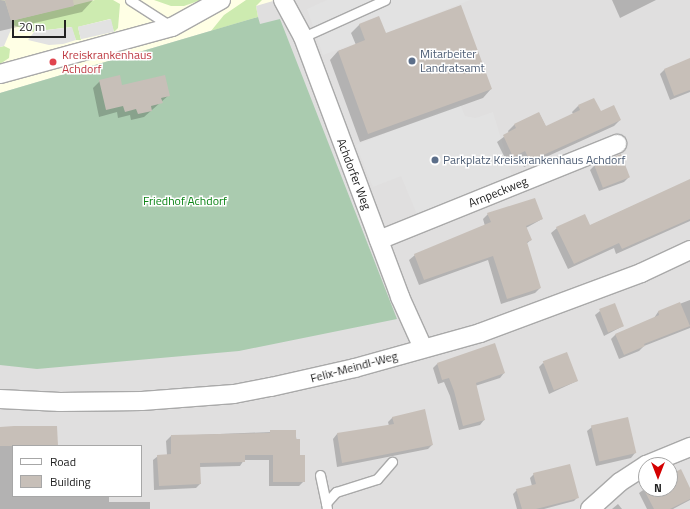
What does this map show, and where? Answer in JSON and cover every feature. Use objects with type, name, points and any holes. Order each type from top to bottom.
[{"type":"street","points":[[0,74],[172,26],[221,0]]},
{"type":"street","name":"Achdorfer Weg","points":[[283,0],[303,37],[379,240],[423,348]]},
{"type":"street","name":"Arnpeckweg","points":[[379,240],[617,144]]},
{"type":"street","name":"Felix-Meindl-Weg","points":[[0,400],[60,402],[142,401],[234,394],[355,368],[480,333],[534,314],[641,273],[690,250]]},
{"type":"street","points":[[666,457],[690,447]]},
{"type":"street","points":[[590,509],[620,482],[638,470]]},
{"type":"lane","points":[[130,0],[172,26]]},
{"type":"lane","points":[[303,37],[385,0]]},
{"type":"lane","points":[[326,506],[336,492],[377,480],[392,462]]},
{"type":"lane","points":[[320,475],[326,506]]},
{"type":"shaded area","points":[[0,0],[690,0],[690,509],[0,509]]},
{"type":"shaded area","name":"Kreiskrankenhaus Achdorf","points":[[0,0],[273,1],[256,6],[258,17],[0,93]]},
{"type":"shaded area","points":[[0,0],[5,1],[13,25],[4,46],[0,47]]},
{"type":"shaded area","points":[[327,0],[470,0],[386,33],[379,16],[360,23],[365,40],[323,55],[307,9]]},
{"type":"shaded area","points":[[111,19],[114,32],[81,39],[78,27]]},
{"type":"shaded area","points":[[72,27],[76,40],[63,44],[49,45],[28,40],[37,28],[47,30]]},
{"type":"shaded area","name":"Parkplatz Kreiskrankenhaus Achdorf","points":[[460,104],[465,116],[476,118],[493,112],[513,179],[419,219],[401,176],[373,187],[356,145]]},
{"type":"green space","points":[[95,0],[113,0],[120,4],[118,28],[114,32],[110,19],[78,27],[81,40],[76,40],[71,27],[47,30],[37,28],[34,32],[13,25],[11,21]]},
{"type":"green space","points":[[154,0],[201,0],[184,6],[171,6]]},
{"type":"green space","points":[[246,0],[262,0],[256,6],[258,17],[211,31],[224,15]]},
{"type":"green space","name":"Friedhof Achdorf","points":[[258,17],[260,24],[280,19],[397,319],[239,351],[37,369],[0,365],[0,93]]},
{"type":"green space","points":[[4,46],[10,49],[9,58],[0,64],[0,47]]},
{"type":"building","points":[[5,0],[73,0],[74,6],[11,21]]},
{"type":"building","name":"Mitarbeiter Landratsamt","points":[[461,5],[492,89],[368,134],[338,51],[365,40],[359,24],[379,16],[386,33]]},
{"type":"building","points":[[690,58],[690,90],[674,96],[664,69]]},
{"type":"building","points":[[120,75],[122,85],[165,75],[170,96],[161,98],[163,103],[151,106],[152,111],[138,114],[136,109],[125,112],[123,106],[106,110],[99,80]]},
{"type":"building","points":[[594,98],[601,111],[614,105],[621,120],[530,161],[525,151],[513,157],[503,135],[516,128],[514,124],[539,112],[546,126],[580,110],[578,105]]},
{"type":"building","points":[[621,154],[630,177],[603,188],[594,164]]},
{"type":"building","points":[[690,179],[690,219],[622,249],[619,243],[574,264],[556,227],[585,214],[590,225]]},
{"type":"building","points":[[535,198],[543,219],[526,226],[532,240],[527,242],[541,288],[507,299],[493,256],[424,280],[414,254],[491,222],[487,213]]},
{"type":"building","points":[[680,302],[690,326],[644,344],[645,346],[624,355],[615,334],[659,315],[658,311]]},
{"type":"building","points":[[615,303],[624,326],[608,332],[599,309]]},
{"type":"building","points":[[495,343],[505,373],[476,383],[485,420],[463,426],[449,378],[442,380],[437,363]]},
{"type":"building","points":[[567,352],[578,381],[554,390],[543,361]]},
{"type":"building","points":[[425,409],[433,445],[342,463],[337,433],[394,424],[392,417]]},
{"type":"building","points":[[628,417],[636,453],[599,462],[591,426]]},
{"type":"building","points":[[57,426],[58,445],[0,446],[0,427]]},
{"type":"building","points":[[270,430],[296,430],[296,439],[300,439],[300,455],[305,455],[305,482],[273,482],[273,455],[245,455],[245,462],[200,463],[201,484],[159,486],[157,455],[171,454],[171,435],[270,433]]},
{"type":"building","points":[[570,464],[579,498],[536,509],[522,509],[516,489],[536,484],[533,473]]},
{"type":"building","points":[[681,469],[690,488],[690,499],[670,509],[654,509],[648,497],[678,497],[678,471]]},
{"type":"place","name":"Mitarbeiter Landratsamt","points":[[412,61]]},
{"type":"place","name":"Kreiskrankenhaus Achdorf","points":[[53,62]]},
{"type":"place","name":"Parkplatz Kreiskrankenhaus Achdorf","points":[[435,160]]}]
